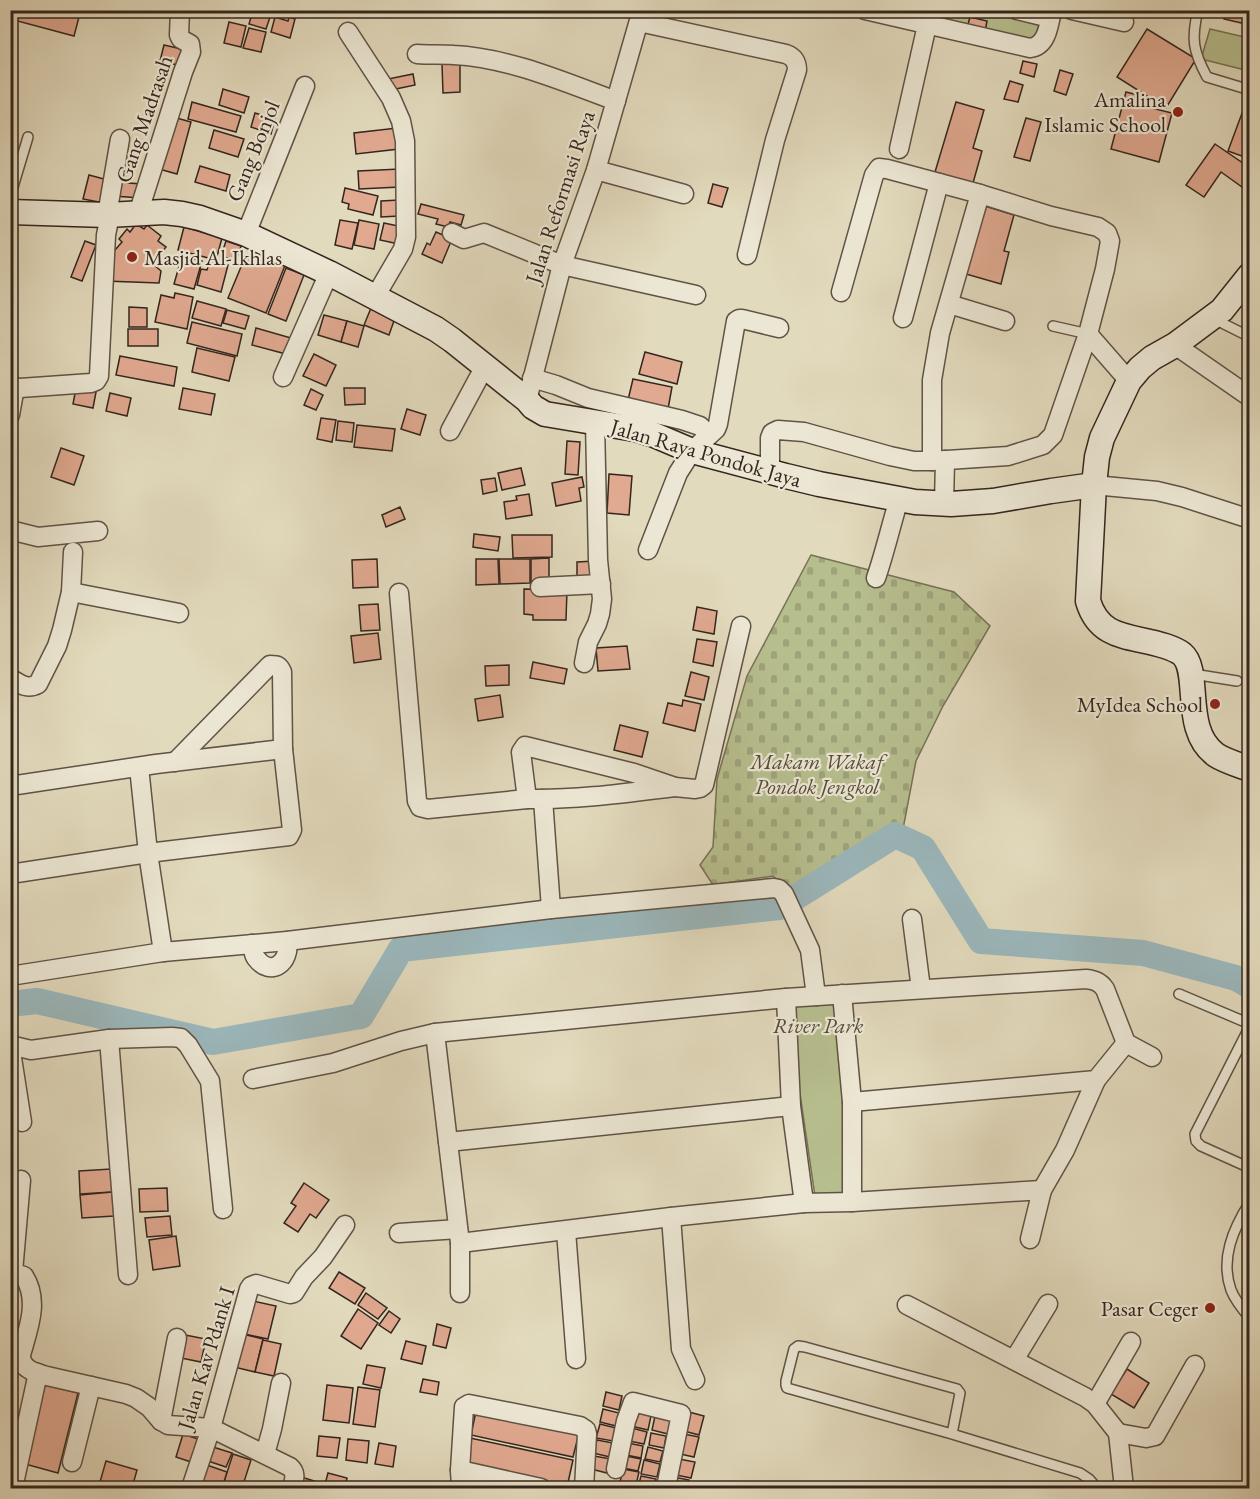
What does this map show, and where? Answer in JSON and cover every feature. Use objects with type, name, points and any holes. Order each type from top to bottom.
[{"type":"main road","name":"Jalan Raya Pondok Jaya","points":[[10,212],[109,215],[164,212],[200,218],[246,234],[329,273],[436,329],[485,366],[531,395],[545,414],[700,443],[770,472],[819,484],[915,502],[944,504],[993,501],[1094,485]]},
{"type":"main road","points":[[1250,275],[1222,310],[1212,318],[1140,368],[1122,372],[1097,457],[1088,601],[1096,621],[1111,632],[1161,645],[1184,655],[1191,674],[1193,705],[1202,738],[1216,755],[1250,769]]},
{"type":"street","name":"Gang Madrasah","points":[[138,214],[191,52],[190,44],[181,39],[179,35],[180,10]]},
{"type":"street","points":[[865,10],[902,15],[927,25],[1030,48],[1036,47],[1043,42],[1051,14],[1017,10]]},
{"type":"street","points":[[1072,10],[1124,22]]},
{"type":"street","points":[[640,16],[786,54],[797,63],[775,140],[747,255]]},
{"type":"street","name":"Jalan Reformasi Raya","points":[[531,395],[562,265],[596,170],[640,16]]},
{"type":"street","points":[[899,149],[927,25]]},
{"type":"street","points":[[348,32],[391,98],[401,121],[405,141],[406,237],[403,249],[375,297]]},
{"type":"street","points":[[417,54],[456,55],[490,60],[533,71],[616,100]]},
{"type":"street","name":"Gang Bonjol","points":[[246,234],[305,86]]},
{"type":"street","points":[[10,415],[13,386],[91,383],[98,379],[106,235],[120,139]]},
{"type":"street","points":[[770,472],[770,438],[777,430],[804,432],[914,461],[1008,456],[1043,445],[1053,435],[1088,334],[1110,241],[1107,233],[1098,227],[879,168],[874,175],[842,292]]},
{"type":"street","points":[[596,170],[684,194]]},
{"type":"street","points":[[903,318],[939,183]]},
{"type":"street","points":[[944,504],[938,461],[932,380],[940,333],[980,194]]},
{"type":"street","points":[[452,233],[464,239],[484,233],[562,265],[696,296]]},
{"type":"street","points":[[283,377],[329,273]]},
{"type":"street","points":[[949,304],[1005,321]]},
{"type":"street","points":[[648,550],[678,473],[700,443],[716,429],[718,424],[736,321],[742,319],[779,328]]},
{"type":"street","points":[[1088,334],[1122,372]]},
{"type":"street","points":[[1175,345],[1250,397]]},
{"type":"street","points":[[450,431],[485,366]]},
{"type":"street","points":[[531,395],[556,385],[588,398],[682,420],[700,426],[700,443]]},
{"type":"street","points":[[584,663],[588,642],[600,614],[595,423]]},
{"type":"street","points":[[1094,485],[1156,491],[1250,519]]},
{"type":"street","points":[[876,578],[899,499]]},
{"type":"street","points":[[10,530],[38,537],[98,531]]},
{"type":"street","points":[[10,678],[22,686],[33,687],[38,684],[57,646],[71,592],[73,552]]},
{"type":"street","points":[[540,587],[601,584]]},
{"type":"street","points":[[71,592],[179,613]]},
{"type":"street","points":[[399,593],[417,801],[420,807],[428,809],[675,787],[700,788],[704,784],[741,626]]},
{"type":"street","points":[[10,874],[148,853],[289,836],[292,830],[283,749],[282,672],[280,667],[270,665],[175,762]]},
{"type":"street","points":[[551,909],[535,799],[521,752],[525,746],[634,773],[675,787]]},
{"type":"street","points":[[10,786],[283,749]]},
{"type":"street","points":[[139,767],[148,853],[163,952]]},
{"type":"street","points":[[10,976],[163,952],[287,941],[551,909],[774,888],[784,894],[810,950],[816,996]]},
{"type":"street","points":[[912,919],[921,989]]},
{"type":"street","points":[[252,944],[257,959],[265,966],[272,967],[279,965],[285,958],[288,949],[287,941]]},
{"type":"street","points":[[253,1079],[333,1064],[401,1041],[435,1033],[786,998],[1086,979],[1102,984],[1126,1043],[1152,1057]]},
{"type":"street","points":[[842,994],[852,1102],[852,1202]]},
{"type":"street","points":[[786,998],[791,1106],[804,1203]]},
{"type":"street","points":[[435,1033],[459,1236],[459,1293]]},
{"type":"street","points":[[22,1122],[10,1045],[31,1050],[109,1039],[181,1038],[188,1045],[210,1081],[223,1209]]},
{"type":"street","points":[[109,1039],[128,1275]]},
{"type":"street","points":[[1030,1239],[1042,1190],[1065,1150],[1096,1080],[1126,1043]]},
{"type":"street","points":[[12,1065],[31,1050]]},
{"type":"street","points":[[852,1102],[1096,1080]]},
{"type":"street","points":[[448,1142],[791,1106]]},
{"type":"street","points":[[21,1180],[12,1272],[24,1276],[29,1283],[31,1293],[31,1320],[21,1361],[31,1369],[136,1398],[168,1425],[211,1428],[290,1467],[293,1470],[294,1480],[292,1488]]},
{"type":"street","points":[[399,1233],[459,1236],[566,1231],[804,1203],[1042,1190]]},
{"type":"street","points":[[671,1217],[681,1349],[694,1380]]},
{"type":"street","name":"Jalan Kav Pdank I","points":[[192,1488],[249,1289],[256,1284],[290,1294],[294,1293],[345,1225]]},
{"type":"street","points":[[566,1231],[576,1359]]},
{"type":"street","points":[[1014,1360],[1048,1304]]},
{"type":"street","points":[[907,1305],[1095,1404],[1118,1433],[1124,1488]]},
{"type":"street","points":[[161,1421],[177,1338]]},
{"type":"street","points":[[1095,1404],[1131,1342]]},
{"type":"street","points":[[1118,1433],[1146,1438],[1155,1436],[1195,1365]]},
{"type":"street","points":[[13,1488],[31,1369]]},
{"type":"street","points":[[265,1454],[281,1383]]},
{"type":"street","points":[[72,1462],[91,1386]]},
{"type":"street","points":[[616,1469],[626,1421],[633,1402],[681,1414],[665,1488]]},
{"type":"street","points":[[461,1488],[464,1407],[469,1404],[580,1426],[587,1434],[584,1488]]},
{"type":"street","points":[[460,1470],[541,1488]]},
{"type":"lane","points":[[1198,10],[1193,41],[1200,64],[1208,77],[1250,90]]},
{"type":"lane","points":[[10,196],[28,137]]},
{"type":"lane","points":[[1212,318],[1250,337]]},
{"type":"lane","points":[[1053,326],[1088,334]]},
{"type":"lane","points":[[1191,674],[1237,681]]},
{"type":"lane","points":[[1179,994],[1250,1025],[1195,1134],[1196,1141],[1201,1146],[1250,1168]]},
{"type":"lane","points":[[1250,1202],[1241,1215],[1228,1249],[1226,1269],[1232,1292],[1250,1318]]},
{"type":"lane","points":[[952,1434],[960,1393],[957,1389],[805,1347],[798,1346],[794,1349],[786,1381],[788,1388],[1080,1473],[1098,1488]]},
{"type":"green space","points":[[910,10],[991,11],[1037,21],[1040,25],[1037,43],[909,15]]},
{"type":"green space","points":[[1210,29],[1249,38],[1249,71],[1201,59]]},
{"type":"green space","name":"Makam Wakaf Pondok Jengkol","points":[[811,555],[954,592],[990,626],[943,706],[916,761],[903,829],[802,902],[773,876],[713,885],[700,865],[713,847],[717,779],[747,676]]},
{"type":"green space","name":"River Park","points":[[842,994],[852,1202],[816,1203],[786,998]]},
{"type":"building","points":[[11,10],[54,10],[79,17],[74,36],[10,19]]},
{"type":"building","points":[[253,10],[271,14],[266,29],[249,24]]},
{"type":"building","points":[[1226,10],[1250,10],[1250,25],[1224,19]]},
{"type":"building","points":[[275,17],[288,21],[289,17],[295,19],[290,38],[271,32]]},
{"type":"building","points":[[970,17],[987,21],[985,32],[967,28]]},
{"type":"building","points":[[229,22],[246,26],[241,47],[224,43]]},
{"type":"building","points":[[249,28],[266,32],[261,52],[243,48]]},
{"type":"building","points":[[1147,29],[1196,59],[1166,108],[1117,77]]},
{"type":"building","points":[[164,45],[186,50],[182,66],[160,61]]},
{"type":"building","points":[[1023,61],[1037,64],[1034,77],[1020,73]]},
{"type":"building","points":[[442,64],[460,64],[460,92],[443,93]]},
{"type":"building","points":[[1060,70],[1073,74],[1066,95],[1054,91]]},
{"type":"building","points":[[413,74],[415,85],[391,90],[388,79]]},
{"type":"building","points":[[1010,81],[1023,85],[1018,102],[1004,99]]},
{"type":"building","points":[[223,89],[249,97],[244,113],[219,105]]},
{"type":"building","points":[[1126,92],[1142,96],[1139,105],[1172,113],[1159,162],[1111,149]]},
{"type":"building","points":[[1248,97],[1250,98],[1250,159],[1228,151]]},
{"type":"building","points":[[192,102],[241,116],[236,132],[188,119]]},
{"type":"building","points":[[956,102],[984,110],[973,148],[982,151],[973,183],[935,172]]},
{"type":"building","points":[[255,113],[275,119],[271,134],[251,127]]},
{"type":"building","points":[[173,117],[191,122],[177,174],[159,169]]},
{"type":"building","points":[[1026,118],[1041,122],[1030,161],[1014,157]]},
{"type":"building","points":[[397,128],[399,149],[356,154],[354,133]]},
{"type":"building","points":[[214,130],[244,139],[238,157],[209,148]]},
{"type":"building","points":[[1215,144],[1250,168],[1250,176],[1242,187],[1221,172],[1204,197],[1186,185]]},
{"type":"building","points":[[200,166],[230,175],[226,191],[195,182]]},
{"type":"building","points":[[400,169],[400,187],[359,189],[358,171]]},
{"type":"building","points":[[89,175],[108,180],[104,203],[83,199]]},
{"type":"building","points":[[114,182],[142,184],[141,198],[113,196]]},
{"type":"building","points":[[713,184],[728,188],[722,207],[708,203]]},
{"type":"building","points":[[345,188],[378,196],[373,215],[348,209],[349,204],[342,202]]},
{"type":"building","points":[[399,200],[399,216],[381,217],[381,201]]},
{"type":"building","points":[[421,204],[464,215],[461,225],[450,222],[448,227],[436,224],[438,219],[418,214]]},
{"type":"building","points":[[985,206],[1014,215],[1004,251],[1009,252],[1001,284],[966,274]]},
{"type":"building","points":[[340,220],[358,223],[352,249],[335,245]]},
{"type":"building","points":[[359,220],[379,224],[374,249],[354,245]]},
{"type":"building","points":[[384,223],[403,227],[399,244],[380,240]]},
{"type":"building","name":"Masjid Al-Ikhlas","points":[[136,224],[144,229],[147,225],[161,236],[158,241],[166,247],[153,264],[161,271],[159,283],[105,281],[108,244],[115,250],[122,242],[119,239],[127,229],[130,232]]},
{"type":"building","points":[[184,227],[222,238],[216,260],[178,250]]},
{"type":"building","points":[[436,232],[452,239],[442,263],[422,254],[427,243],[430,245]]},
{"type":"building","points":[[85,241],[96,245],[82,281],[71,277]]},
{"type":"building","points":[[226,241],[241,246],[236,261],[221,256]]},
{"type":"building","points":[[246,255],[269,264],[272,257],[286,263],[266,313],[228,298]]},
{"type":"building","points":[[182,256],[202,261],[194,289],[174,284]]},
{"type":"building","points":[[210,260],[228,265],[221,292],[197,285],[201,269],[207,270]]},
{"type":"building","points":[[286,268],[304,275],[286,321],[268,314]]},
{"type":"building","points":[[175,293],[193,297],[187,329],[155,322],[161,295],[174,298]]},
{"type":"building","points":[[197,301],[226,309],[221,326],[192,318]]},
{"type":"building","points":[[129,307],[147,308],[147,327],[129,327]]},
{"type":"building","points":[[371,308],[395,318],[389,335],[364,325]]},
{"type":"building","points":[[227,310],[249,316],[245,329],[223,323]]},
{"type":"building","points":[[324,315],[347,321],[341,342],[318,335]]},
{"type":"building","points":[[347,321],[364,326],[358,347],[341,342]]},
{"type":"building","points":[[192,322],[242,334],[237,356],[187,343]]},
{"type":"building","points":[[256,328],[291,338],[286,354],[252,345]]},
{"type":"building","points":[[128,329],[158,329],[158,346],[128,346]]},
{"type":"building","points":[[197,348],[235,357],[229,381],[192,372]]},
{"type":"building","points":[[645,352],[682,362],[677,384],[639,374]]},
{"type":"building","points":[[314,354],[336,365],[326,386],[303,376]]},
{"type":"building","points":[[120,356],[177,367],[174,386],[116,375]]},
{"type":"building","points":[[633,379],[672,387],[668,409],[628,400]]},
{"type":"building","points":[[76,388],[96,392],[93,408],[73,404]]},
{"type":"building","points":[[183,388],[215,394],[211,415],[179,409]]},
{"type":"building","points":[[344,388],[365,388],[365,404],[345,405]]},
{"type":"building","points":[[311,389],[323,395],[316,410],[304,405]]},
{"type":"building","points":[[110,393],[131,398],[127,416],[106,411]]},
{"type":"building","points":[[407,409],[426,415],[420,435],[401,429]]},
{"type":"building","points":[[321,418],[336,420],[332,442],[317,439]]},
{"type":"building","points":[[338,421],[354,423],[352,442],[336,440]]},
{"type":"building","points":[[357,425],[395,429],[392,451],[354,447]]},
{"type":"building","points":[[567,441],[580,442],[578,475],[565,474]]},
{"type":"building","points":[[61,448],[84,456],[74,485],[51,477]]},
{"type":"building","points":[[521,468],[525,485],[502,490],[498,473]]},
{"type":"building","points":[[609,474],[632,476],[629,515],[607,513]]},
{"type":"building","points":[[582,477],[584,487],[579,488],[581,501],[556,506],[552,483]]},
{"type":"building","points":[[495,478],[497,491],[483,494],[481,480]]},
{"type":"building","points":[[529,494],[532,515],[506,519],[504,502],[517,500],[516,496]]},
{"type":"building","points":[[400,507],[405,519],[386,527],[382,515]]},
{"type":"building","points":[[474,534],[500,537],[498,551],[473,547]]},
{"type":"building","points":[[512,535],[552,535],[552,557],[513,558]]},
{"type":"building","points":[[549,558],[549,583],[531,583],[531,559]]},
{"type":"building","points":[[377,559],[378,587],[353,588],[352,560]]},
{"type":"building","points":[[476,559],[498,559],[499,584],[476,585]]},
{"type":"building","points":[[499,559],[530,559],[530,583],[500,584]]},
{"type":"building","points":[[595,561],[596,582],[577,582],[577,562]]},
{"type":"building","points":[[524,589],[567,590],[566,620],[533,620],[533,615],[524,614]]},
{"type":"building","points":[[378,604],[380,630],[361,631],[359,605]]},
{"type":"building","points":[[697,607],[717,611],[714,634],[693,630]]},
{"type":"building","points":[[378,633],[381,659],[354,663],[351,636]]},
{"type":"building","points":[[697,639],[717,642],[713,666],[693,662]]},
{"type":"building","points":[[627,646],[630,669],[598,671],[596,648]]},
{"type":"building","points":[[533,662],[567,669],[564,684],[530,678]]},
{"type":"building","points":[[509,665],[509,685],[486,686],[485,666]]},
{"type":"building","points":[[691,672],[709,677],[704,700],[685,696]]},
{"type":"building","points":[[500,695],[503,717],[478,721],[475,699]]},
{"type":"building","points":[[683,700],[701,704],[695,731],[663,723],[668,703],[682,706]]},
{"type":"building","points":[[620,725],[648,732],[642,757],[614,750]]},
{"type":"building","points":[[111,1169],[112,1192],[80,1194],[79,1171]]},
{"type":"building","points":[[304,1183],[329,1200],[316,1218],[310,1214],[298,1232],[284,1223],[296,1206],[291,1203]]},
{"type":"building","points":[[167,1188],[168,1211],[140,1212],[139,1189]]},
{"type":"building","points":[[112,1192],[114,1216],[82,1218],[80,1195]]},
{"type":"building","points":[[170,1216],[172,1235],[147,1237],[145,1218]]},
{"type":"building","points":[[176,1236],[180,1266],[153,1270],[149,1240]]},
{"type":"building","points":[[339,1272],[365,1288],[355,1304],[329,1288]]},
{"type":"building","points":[[366,1293],[387,1308],[378,1319],[358,1305]]},
{"type":"building","points":[[248,1300],[276,1306],[268,1339],[240,1333]]},
{"type":"building","points":[[358,1309],[378,1323],[361,1349],[341,1336]]},
{"type":"building","points":[[389,1311],[400,1319],[391,1333],[379,1325]]},
{"type":"building","points":[[437,1324],[451,1328],[446,1348],[433,1345]]},
{"type":"building","points":[[238,1333],[263,1339],[255,1372],[230,1366]]},
{"type":"building","points":[[180,1334],[206,1339],[201,1362],[176,1357]]},
{"type":"building","points":[[263,1340],[281,1344],[274,1376],[255,1372]]},
{"type":"building","points":[[406,1341],[426,1346],[422,1364],[401,1359]]},
{"type":"building","points":[[367,1365],[385,1368],[381,1388],[363,1384]]},
{"type":"building","points":[[1127,1369],[1149,1383],[1134,1408],[1111,1394]]},
{"type":"building","points":[[423,1379],[439,1382],[437,1395],[420,1392]]},
{"type":"building","points":[[45,1385],[78,1393],[58,1473],[25,1464]]},
{"type":"building","points":[[327,1385],[353,1388],[349,1423],[323,1420]]},
{"type":"building","points":[[358,1387],[380,1390],[375,1427],[353,1424]]},
{"type":"building","points":[[606,1392],[622,1396],[619,1410],[603,1406]]},
{"type":"building","points":[[603,1409],[619,1413],[616,1426],[600,1422]]},
{"type":"building","points":[[476,1411],[579,1433],[573,1457],[471,1435]]},
{"type":"building","points":[[635,1412],[651,1416],[648,1430],[631,1426]]},
{"type":"building","points":[[689,1412],[704,1416],[699,1435],[684,1431]]},
{"type":"building","points":[[655,1416],[671,1420],[668,1434],[652,1430]]},
{"type":"building","points":[[600,1424],[616,1428],[613,1441],[596,1438]]},
{"type":"building","points":[[632,1428],[647,1432],[644,1444],[629,1441]]},
{"type":"building","points":[[651,1433],[666,1436],[664,1448],[649,1445]]},
{"type":"building","points":[[183,1434],[201,1440],[194,1463],[176,1457]]},
{"type":"building","points":[[684,1434],[699,1437],[694,1457],[680,1454]]},
{"type":"building","points":[[319,1436],[340,1438],[337,1458],[317,1456]]},
{"type":"building","points":[[470,1438],[573,1460],[567,1487],[465,1464]]},
{"type":"building","points":[[348,1439],[369,1441],[367,1463],[346,1460]]},
{"type":"building","points":[[597,1440],[613,1443],[610,1457],[593,1453]]},
{"type":"building","points":[[379,1443],[396,1446],[393,1467],[375,1464]]},
{"type":"building","points":[[628,1443],[643,1446],[641,1458],[626,1455]]},
{"type":"building","points":[[213,1447],[232,1453],[226,1467],[208,1461]]},
{"type":"building","points":[[648,1447],[663,1451],[660,1462],[645,1459]]},
{"type":"building","points":[[233,1454],[251,1460],[242,1488],[222,1488]]},
{"type":"building","points":[[594,1456],[611,1459],[607,1473],[591,1469]]},
{"type":"building","points":[[626,1456],[641,1459],[638,1471],[623,1468]]},
{"type":"building","points":[[679,1459],[695,1462],[691,1478],[676,1475]]},
{"type":"building","points":[[644,1460],[660,1464],[657,1477],[641,1474]]},
{"type":"building","points":[[106,1461],[137,1470],[132,1488],[121,1488],[100,1482]]},
{"type":"building","points":[[201,1463],[227,1472],[222,1488],[196,1480]]},
{"type":"building","points":[[623,1469],[639,1472],[636,1485],[620,1482]]},
{"type":"building","points":[[328,1473],[347,1478],[345,1488],[324,1488]]},
{"type":"building","points":[[641,1476],[656,1479],[654,1488],[638,1487]]},
{"type":"building","points":[[301,1477],[321,1483],[320,1488],[297,1488]]},
{"type":"building","points":[[674,1477],[689,1480],[688,1488],[672,1488]]},
{"type":"waterway","points":[[10,1004],[37,1001],[213,1042],[361,1016],[401,949],[780,907],[895,835],[923,848],[981,941],[1143,953],[1236,978],[1250,986]]},
{"type":"place","name":"Amalina Islamic School","points":[[1178,112]]},
{"type":"place","name":"Masjid Al-Ikhlas","points":[[132,257]]},
{"type":"place","name":"MyIdea School","points":[[1215,704]]},
{"type":"place","name":"Pasar Ceger","points":[[1210,1308]]}]
